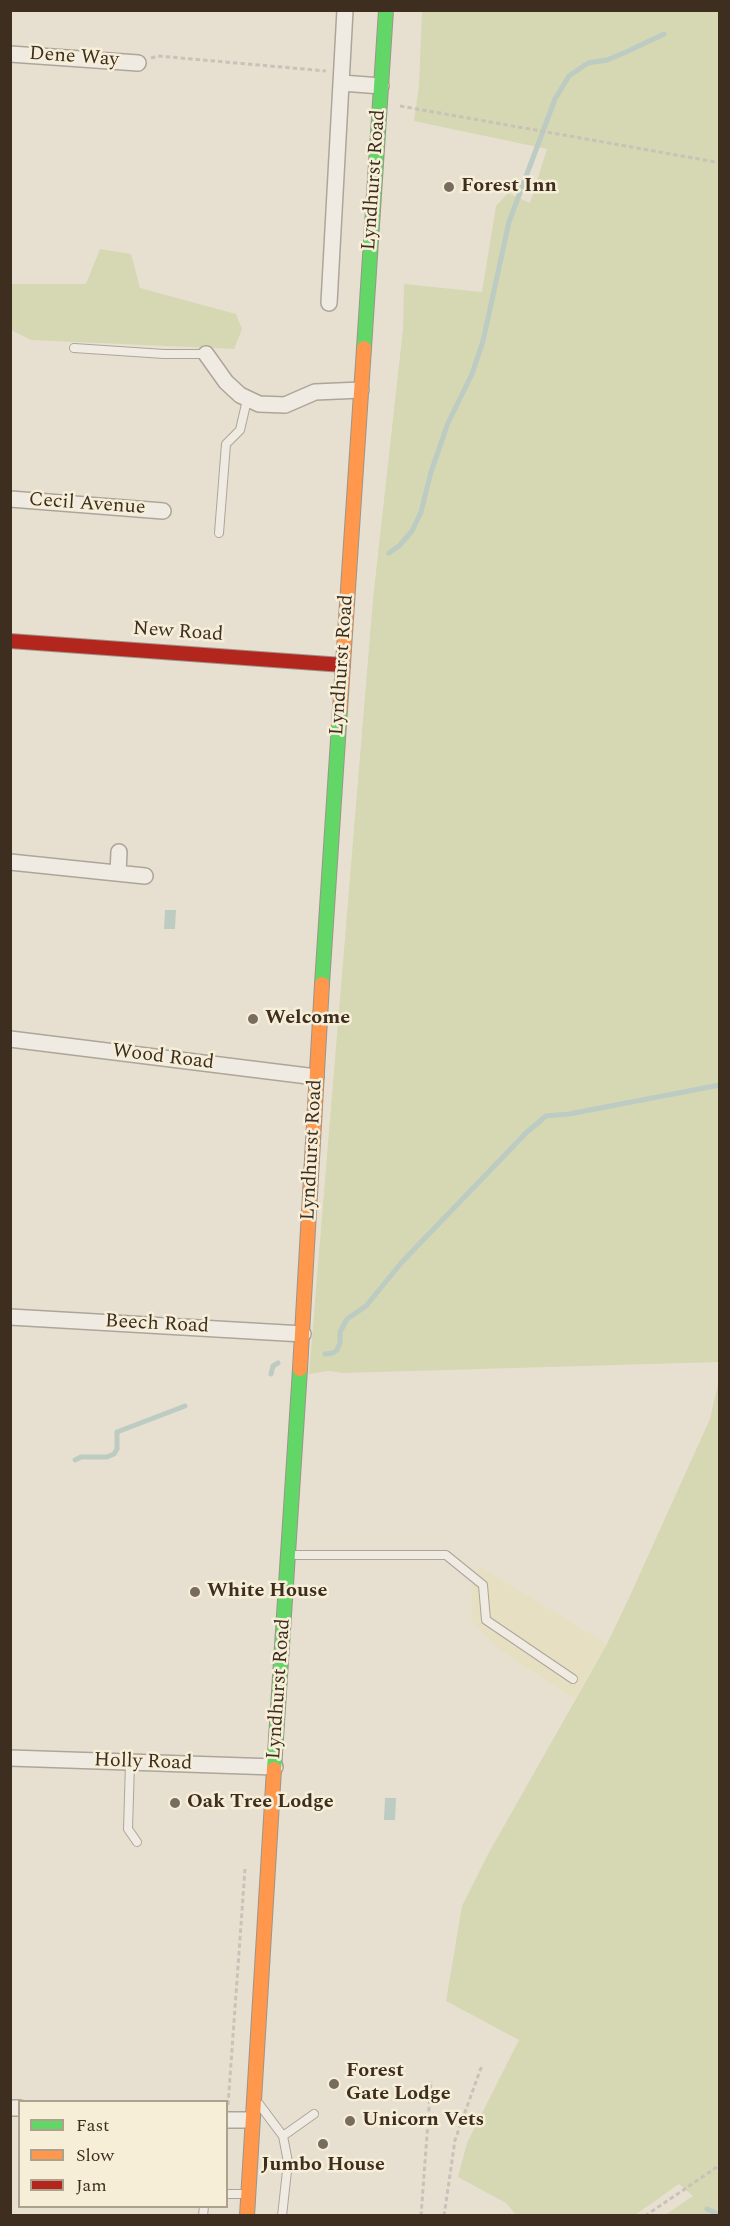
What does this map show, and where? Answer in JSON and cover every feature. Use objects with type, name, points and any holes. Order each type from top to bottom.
[{"type":"main road","name":"Lyndhurst Road","points":[[248,2216],[251,2120],[303,1334],[316,1077],[386,10]]},
{"type":"main road","name":"New Road","points":[[10,641],[343,665]]},
{"type":"street","name":"Lyndhurst Road","points":[[329,303],[345,10]]},
{"type":"street","name":"Dene Way","points":[[10,54],[138,63]]},
{"type":"street","name":"Lyndhurst Road","points":[[342,78],[381,86]]},
{"type":"street","points":[[206,354],[226,382],[247,400],[259,404],[285,405],[315,392],[361,390]]},
{"type":"street","name":"Cecil Avenue","points":[[10,499],[164,510]]},
{"type":"street","points":[[117,873],[119,852]]},
{"type":"street","points":[[10,862],[145,876]]},
{"type":"street","name":"Wood Road","points":[[10,1039],[316,1077]]},
{"type":"street","name":"Beech Road","points":[[10,1317],[303,1334]]},
{"type":"street","name":"Holly Road","points":[[10,1758],[275,1767]]},
{"type":"street","points":[[228,2120],[251,2120]]},
{"type":"lane","points":[[74,348],[164,354],[206,354]]},
{"type":"lane","points":[[219,533],[226,444],[240,430],[247,400]]},
{"type":"lane","points":[[288,1556],[446,1555],[483,1585],[486,1620],[573,1679]]},
{"type":"lane","points":[[130,1762],[128,1829],[137,1842]]},
{"type":"lane","points":[[253,2095],[283,2136],[288,2162],[282,2216]]},
{"type":"lane","points":[[283,2136],[314,2114]]},
{"type":"lane","points":[[228,2194],[248,2194]]},
{"type":"path","points":[[138,63],[158,56],[342,78]]},
{"type":"path","points":[[380,102],[716,162]]},
{"type":"path","points":[[228,2106],[245,1868]]},
{"type":"path","points":[[444,2216],[455,2140],[482,2066]]},
{"type":"path","points":[[420,2216],[431,2081]]},
{"type":"path","points":[[645,2216],[720,2165]]},
{"type":"shaded area","points":[[165,910],[176,910],[175,929],[164,929]]},
{"type":"shaded area","points":[[479,1566],[607,1644],[574,1699],[497,1648],[472,1621],[471,1587]]},
{"type":"shaded area","points":[[385,1798],[396,1798],[395,1820],[384,1820]]},
{"type":"green space","points":[[422,11],[719,11],[719,1362],[344,1373],[328,1371],[309,1374],[373,599],[403,329],[404,284],[482,292],[496,206],[508,193],[530,203],[547,149],[414,121],[419,86]]},
{"type":"green space","points":[[100,249],[131,254],[140,288],[236,314],[242,329],[234,349],[31,340],[11,330],[11,284],[86,284]]},
{"type":"green space","points":[[719,1380],[719,2215],[665,2215],[693,2196],[679,2184],[635,2215],[516,2215],[506,2203],[458,2177],[467,2143],[519,2040],[446,2001],[462,1906],[487,1856],[607,1644],[710,1419]]},
{"type":"waterway","points":[[389,553],[399,546],[412,531],[421,512],[431,472],[448,423],[472,374],[483,341],[509,222],[555,99],[569,76],[588,63],[607,60],[664,34]]},
{"type":"waterway","points":[[325,1354],[337,1350],[340,1343],[340,1332],[347,1319],[366,1306],[402,1262],[526,1133],[546,1116],[569,1114],[720,1085]]},
{"type":"waterway","points":[[271,1374],[273,1366],[278,1363]]},
{"type":"waterway","points":[[75,1460],[81,1457],[107,1457],[114,1454],[117,1449],[117,1432],[185,1406]]},
{"type":"waterway","points":[[707,2209],[720,2215]]},
{"type":"traffic: fast","points":[[364,348],[386,10]]},
{"type":"traffic: fast","points":[[322,984],[340,709]]},
{"type":"traffic: fast","points":[[274,1769],[300,1369]]},
{"type":"traffic: slow","points":[[340,709],[364,348]]},
{"type":"traffic: slow","points":[[300,1369],[322,984]]},
{"type":"traffic: slow","points":[[247,2216],[274,1769]]},
{"type":"traffic: jam","points":[[10,641],[343,665]]},
{"type":"place","name":"Forest Inn","points":[[449,187]]},
{"type":"place","name":"Welcome","points":[[253,1019]]},
{"type":"place","name":"White House","points":[[195,1592]]},
{"type":"place","name":"Oak Tree Lodge","points":[[175,1803]]},
{"type":"place","name":"Forest Gate Lodge","points":[[334,2084]]},
{"type":"place","name":"Unicorn Vets","points":[[350,2121]]},
{"type":"place","name":"Jumbo House","points":[[323,2144]]}]
